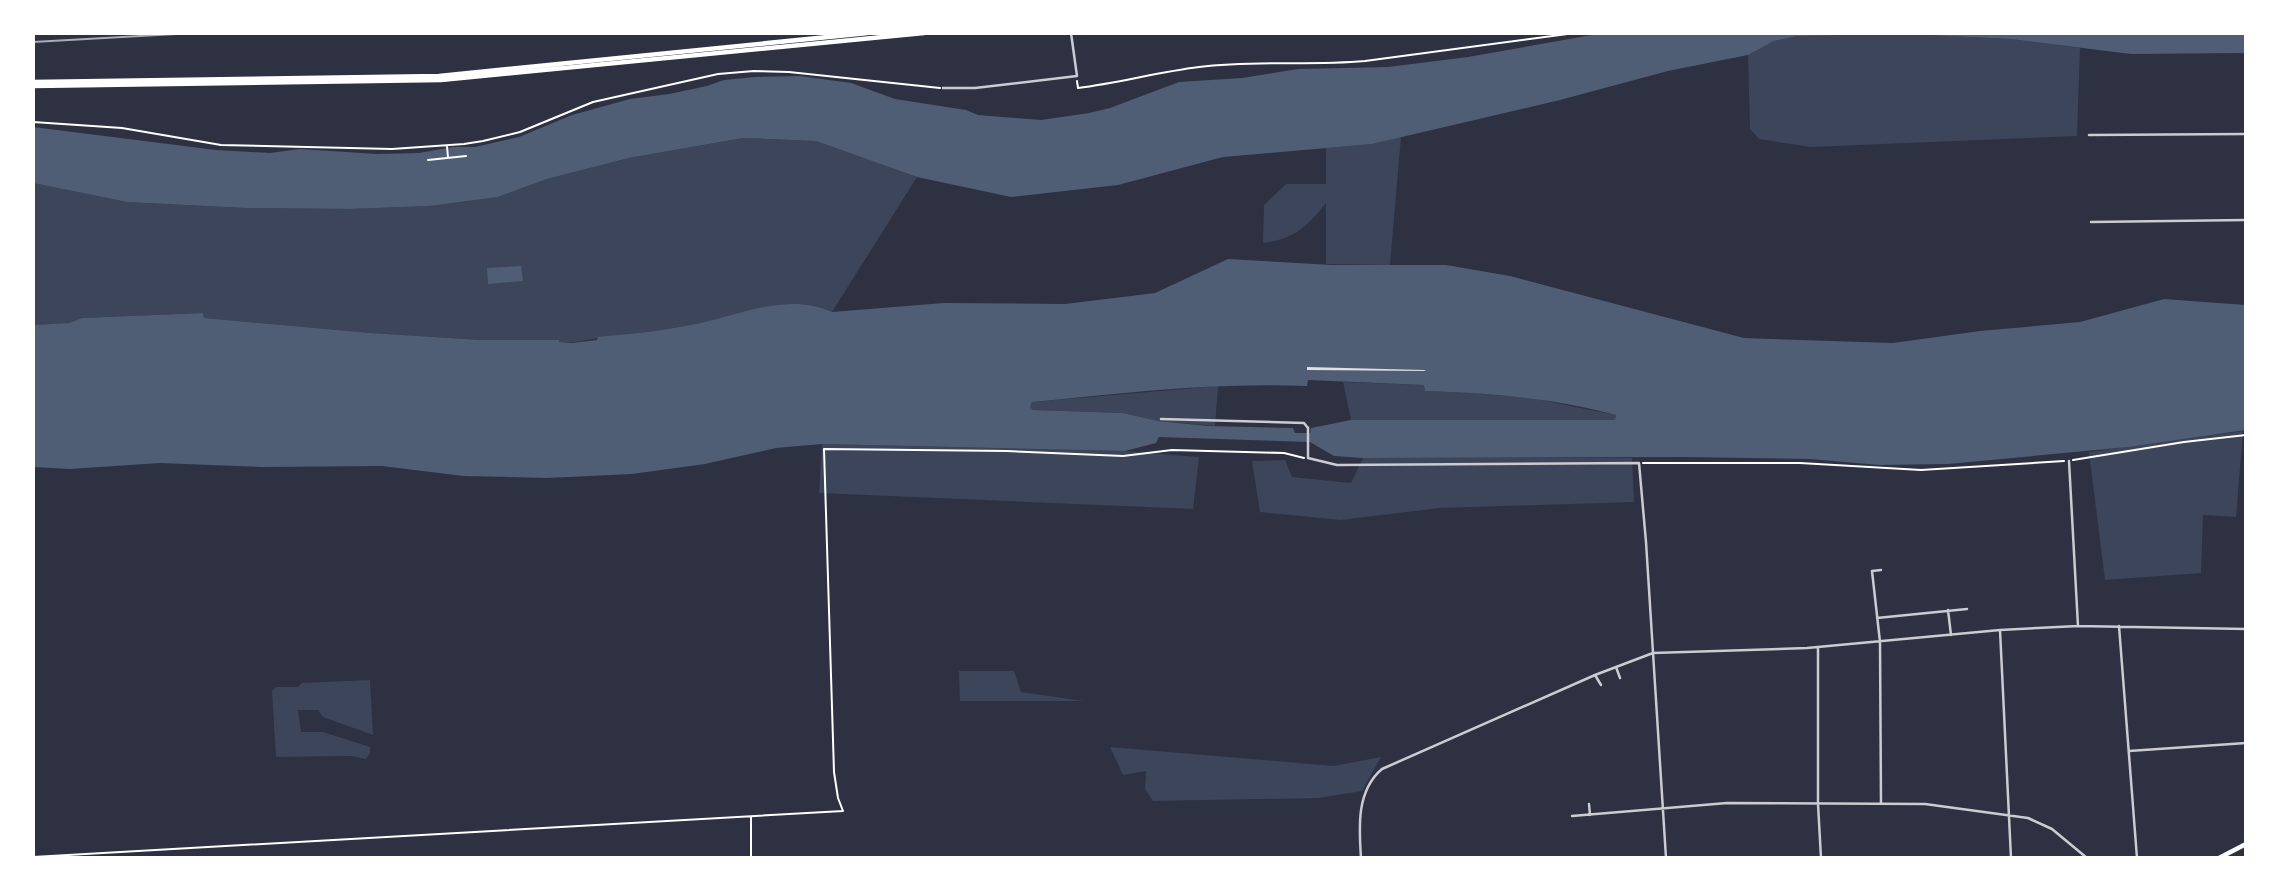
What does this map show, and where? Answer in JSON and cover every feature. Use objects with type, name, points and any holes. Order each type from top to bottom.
[{"type":"main road","points":[[33,84],[439,76],[868,33]]},
{"type":"main road","points":[[33,84],[450,79],[924,33]]},
{"type":"main road","points":[[2219,858],[2246,844]]},
{"type":"street","points":[[943,88],[975,88],[1077,76],[1071,33]]},
{"type":"street","points":[[2089,135],[2246,134]]},
{"type":"street","points":[[2091,222],[2246,220]]},
{"type":"street","points":[[1161,419],[1304,423],[1308,428],[1308,458],[1337,465],[1639,463],[1665,858]]},
{"type":"street","points":[[2069,461],[2078,626]]},
{"type":"street","points":[[1881,570],[1872,571],[1880,642],[1881,804]]},
{"type":"street","points":[[1877,618],[1966,609]]},
{"type":"street","points":[[1948,610],[1951,635]]},
{"type":"street","points":[[1361,858],[1359,818],[1368,787],[1382,769],[1595,675],[1653,653],[1818,648],[2000,630],[2078,626],[2246,629]]},
{"type":"street","points":[[2119,626],[2137,858]]},
{"type":"street","points":[[2000,630],[2011,858]]},
{"type":"street","points":[[1818,648],[1818,804],[1821,858]]},
{"type":"street","points":[[1616,667],[1620,678]]},
{"type":"street","points":[[1595,675],[1601,685]]},
{"type":"street","points":[[2129,751],[2246,743]]},
{"type":"street","points":[[1572,816],[1740,803],[1925,804],[2028,818],[2052,829],[2087,858]]},
{"type":"street","points":[[1589,804],[1590,815]]},
{"type":"path","points":[[1077,76],[1078,88],[1120,83],[1198,67],[1239,63],[1365,61],[1575,33]]},
{"type":"path","points":[[33,122],[122,128],[221,145],[392,149],[464,145],[520,132],[593,102],[718,74],[789,72],[943,88]]},
{"type":"path","points":[[447,145],[448,158]]},
{"type":"path","points":[[428,160],[466,156]]},
{"type":"path","points":[[1639,463],[1800,463],[1921,470],[2069,461],[2246,435]]},
{"type":"path","points":[[33,857],[843,811],[834,772],[824,449],[1007,451],[1123,456],[1172,450],[1283,453],[1308,458]]},
{"type":"path","points":[[751,817],[751,858]]},
{"type":"shaded area","points":[[1603,33],[2246,33],[2246,53],[2131,54],[2011,39],[1906,34],[1797,36],[1774,41],[1748,55],[1668,71],[1560,100],[1372,144],[1223,157],[1118,185],[1011,197],[917,177],[816,141],[743,138],[629,158],[547,179],[498,197],[430,206],[349,209],[245,208],[127,202],[33,183],[33,127],[216,150],[270,153],[300,149],[377,154],[419,153],[453,147],[475,147],[519,137],[572,115],[630,99],[669,94],[724,80],[800,76],[851,83],[895,99],[966,110],[978,115],[1041,120],[1110,108],[1179,82],[1242,78],[1298,69],[1388,67],[1468,57]]},
{"type":"shaded area","points":[[1906,34],[2011,39],[2080,48],[2077,136],[1811,147],[1759,139],[1750,129],[1748,55],[1774,41],[1797,36]]},
{"type":"shaded area","points":[[1401,137],[1390,265],[1326,264],[1326,203],[1292,235],[1263,243],[1264,205],[1286,184],[1326,184],[1326,148],[1372,144]]},
{"type":"shaded area","points":[[743,138],[816,141],[917,177],[832,312],[804,304],[778,305],[681,327],[579,342],[481,340],[371,333],[204,318],[203,313],[82,318],[69,323],[33,325],[33,183],[127,202],[245,208],[349,209],[430,206],[498,197],[547,179],[629,158]]},
{"type":"shaded area","points":[[1228,259],[1332,265],[1446,265],[1510,276],[1744,338],[1893,343],[1980,331],[2080,322],[2164,299],[2246,305],[2246,430],[2128,447],[1948,464],[1879,465],[1810,459],[1684,457],[1363,458],[1334,456],[1310,442],[1159,437],[1156,443],[1125,451],[822,444],[776,448],[705,464],[632,474],[547,478],[463,476],[382,466],[261,467],[160,463],[70,469],[33,467],[33,325],[69,323],[82,318],[203,313],[204,318],[371,333],[481,340],[559,340],[572,343],[679,327],[779,305],[815,306],[832,312],[944,303],[1065,304],[1155,293]],"holes":[[[1308,380],[1424,385],[1425,391],[1522,397],[1616,415],[1615,420],[1351,420],[1311,428],[1310,433],[1295,433],[1293,428],[1208,426],[1158,421],[1123,413],[1033,410],[1030,407],[1032,402],[1169,389],[1307,386]]]},
{"type":"shaded area","points":[[521,266],[523,281],[488,284],[487,268]]},
{"type":"shaded area","points":[[1343,382],[1425,385],[1426,391],[1531,398],[1616,415],[1615,420],[1351,420]]},
{"type":"shaded area","points":[[1218,386],[1215,426],[1158,421],[1123,413],[1033,410],[1029,407],[1032,402]]},
{"type":"shaded area","points":[[2243,431],[2236,517],[2203,515],[2201,573],[2105,580],[2089,452]]},
{"type":"shaded area","points":[[822,444],[1125,451],[1199,457],[1193,509],[819,493]]},
{"type":"shaded area","points":[[1363,458],[1632,458],[1634,502],[1439,508],[1341,520],[1260,512],[1252,461],[1285,460],[1292,477],[1351,483]]},
{"type":"shaded area","points":[[959,671],[1014,671],[1021,692],[1084,701],[960,701]]},
{"type":"shaded area","points":[[370,680],[373,735],[323,717],[318,710],[298,710],[301,732],[323,732],[370,747],[366,759],[351,756],[276,757],[272,691],[276,687]]},
{"type":"shaded area","points":[[1110,747],[1334,766],[1381,757],[1362,791],[1319,798],[1153,801],[1145,789],[1146,771],[1123,775]]},
{"type":"building","points":[[1307,367],[1424,370],[1426,371],[1307,370]]},
{"type":"railway","points":[[33,42],[194,33]]}]
